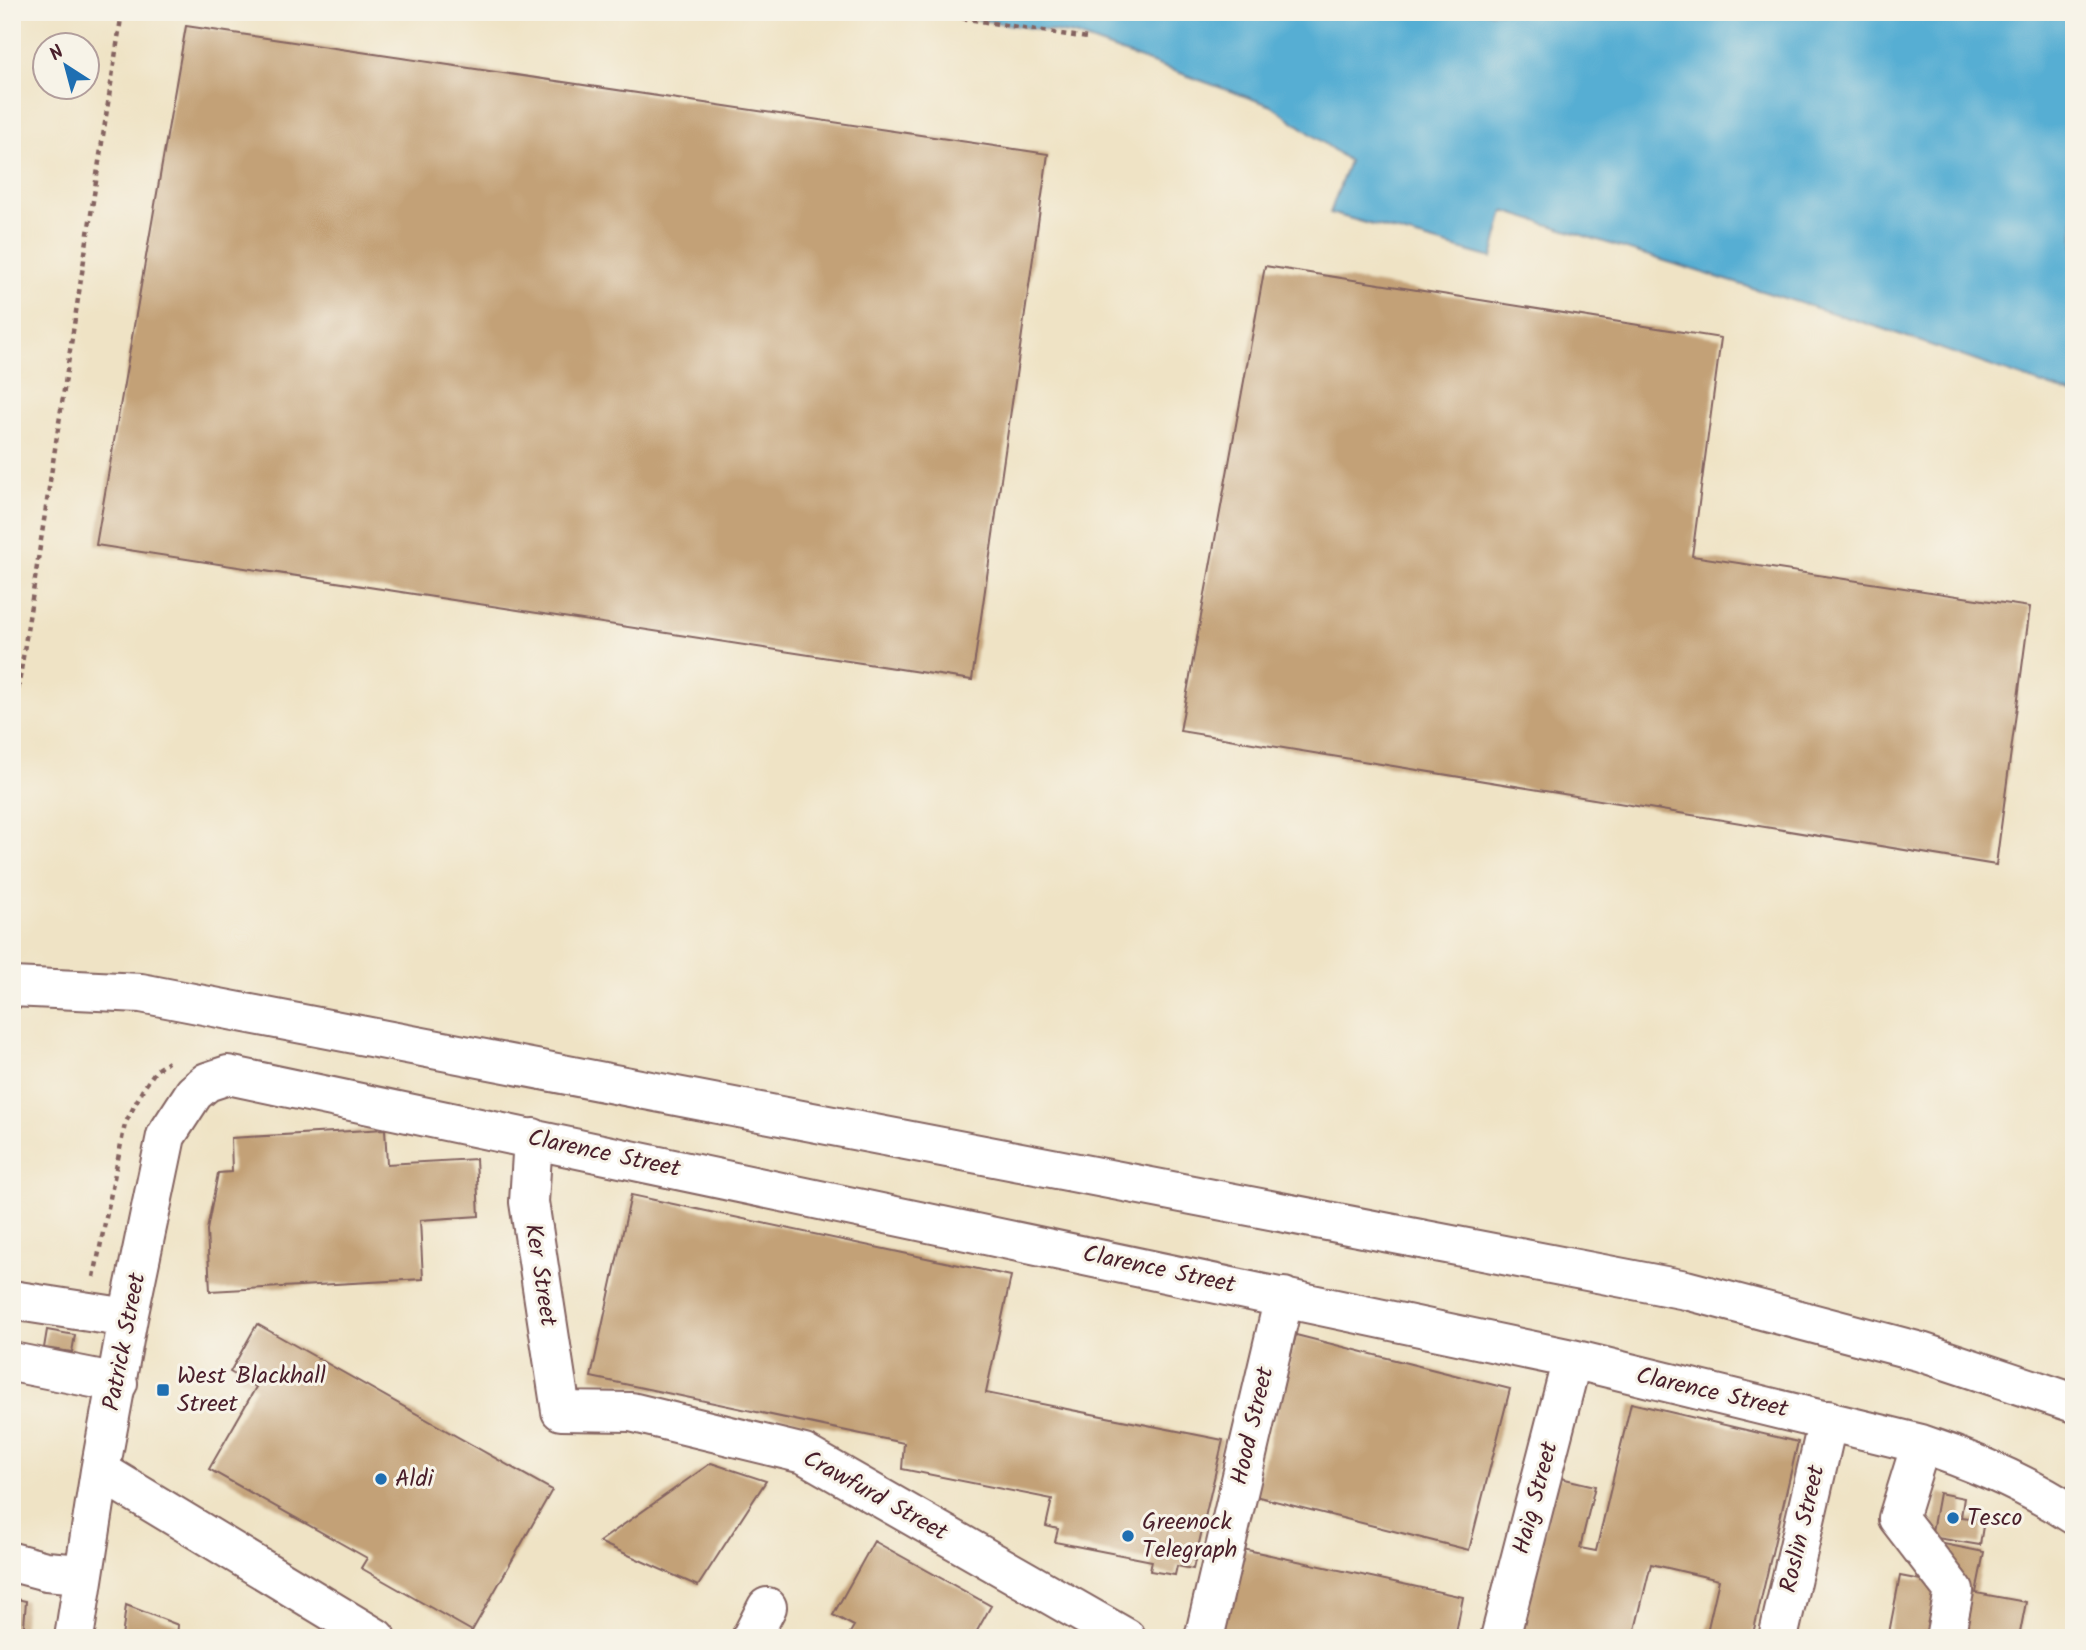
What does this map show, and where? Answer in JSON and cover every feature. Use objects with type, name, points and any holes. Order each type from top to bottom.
[{"type":"street","points":[[12,987],[141,993],[1686,1290],[1921,1352],[2074,1403]]},
{"type":"street","name":"Clarence Street","points":[[228,1075],[1572,1359],[1828,1420],[1964,1458],[2004,1474],[2074,1515]]},
{"type":"street","name":"Patrick Street","points":[[74,1638],[82,1574],[128,1318],[166,1136],[194,1094],[207,1082],[228,1075]]},
{"type":"street","name":"Ker Street","points":[[533,1139],[528,1202],[561,1411]]},
{"type":"street","name":"Hood Street","points":[[1204,1638],[1284,1297]]},
{"type":"street","points":[[12,1300],[128,1318]]},
{"type":"street","name":"Haig Street","points":[[1500,1638],[1572,1359]]},
{"type":"street","points":[[12,1362],[118,1383]]},
{"type":"street","name":"Crawfurd Street","points":[[561,1411],[631,1412],[804,1454],[1126,1638]]},
{"type":"street","name":"Roslin Street","points":[[1778,1638],[1828,1420]]},
{"type":"street","points":[[1921,1444],[1898,1518],[1954,1591],[1945,1638]]},
{"type":"street","points":[[100,1471],[376,1638]]},
{"type":"street","points":[[12,1562],[46,1571],[82,1574]]},
{"type":"path","points":[[12,729],[122,12]]},
{"type":"path","points":[[923,12],[1087,38]]},
{"type":"path","points":[[87,1312],[125,1124],[156,1070],[173,1059]]},
{"type":"water","points":[[932,12],[2074,12],[2074,395],[1884,329],[1504,211],[1492,258],[1330,213],[1349,161],[1272,106],[1074,35]]},
{"type":"building","points":[[186,26],[1048,154],[972,680],[96,545]]},
{"type":"building","points":[[1265,266],[1721,338],[1692,556],[2030,607],[1996,865],[1180,731]]},
{"type":"building","points":[[385,1129],[387,1164],[476,1159],[479,1216],[420,1220],[423,1279],[210,1291],[207,1230],[218,1173],[232,1172],[231,1138]]},
{"type":"building","points":[[631,1195],[1011,1276],[986,1393],[1223,1440],[1193,1569],[1177,1566],[1175,1575],[1150,1571],[1152,1561],[1055,1542],[1058,1529],[1046,1526],[1052,1499],[902,1469],[904,1443],[591,1377]]},
{"type":"building","name":"Aldi","points":[[257,1324],[552,1490],[472,1631],[361,1568],[367,1558],[209,1469],[256,1387],[230,1372]]},
{"type":"building","points":[[47,1330],[75,1335],[72,1352],[44,1348]]},
{"type":"building","points":[[1296,1335],[1510,1389],[1469,1550],[1255,1496]]},
{"type":"building","points":[[1631,1403],[1798,1442],[1752,1638],[1729,1638],[1707,1632],[1719,1580],[1651,1564],[1633,1638],[1518,1638],[1556,1477],[1595,1486],[1580,1548],[1596,1551]]},
{"type":"building","points":[[711,1463],[766,1481],[698,1586],[599,1542]]},
{"type":"building","name":"Tesco","points":[[1939,1493],[1964,1498],[1961,1517],[1984,1520],[1980,1545],[1931,1537]]},
{"type":"building","points":[[874,1541],[991,1606],[973,1638],[847,1638],[854,1626],[833,1615]]},
{"type":"building","points":[[1929,1541],[1984,1552],[1976,1593],[2026,1602],[2019,1638],[1888,1638],[1900,1576],[1921,1580]]},
{"type":"building","points":[[1238,1548],[1463,1597],[1455,1638],[1218,1638]]},
{"type":"building","points":[[12,1598],[26,1601],[23,1638],[12,1638]]},
{"type":"building","points":[[126,1605],[178,1625],[177,1638],[122,1638]]},
{"type":"place","name":"West Blackhall Street","points":[[163,1390]]},
{"type":"place","name":"Aldi","points":[[381,1479]]},
{"type":"place","name":"Tesco","points":[[1953,1518]]},
{"type":"place","name":"Greenock Telegraph","points":[[1128,1536]]}]
